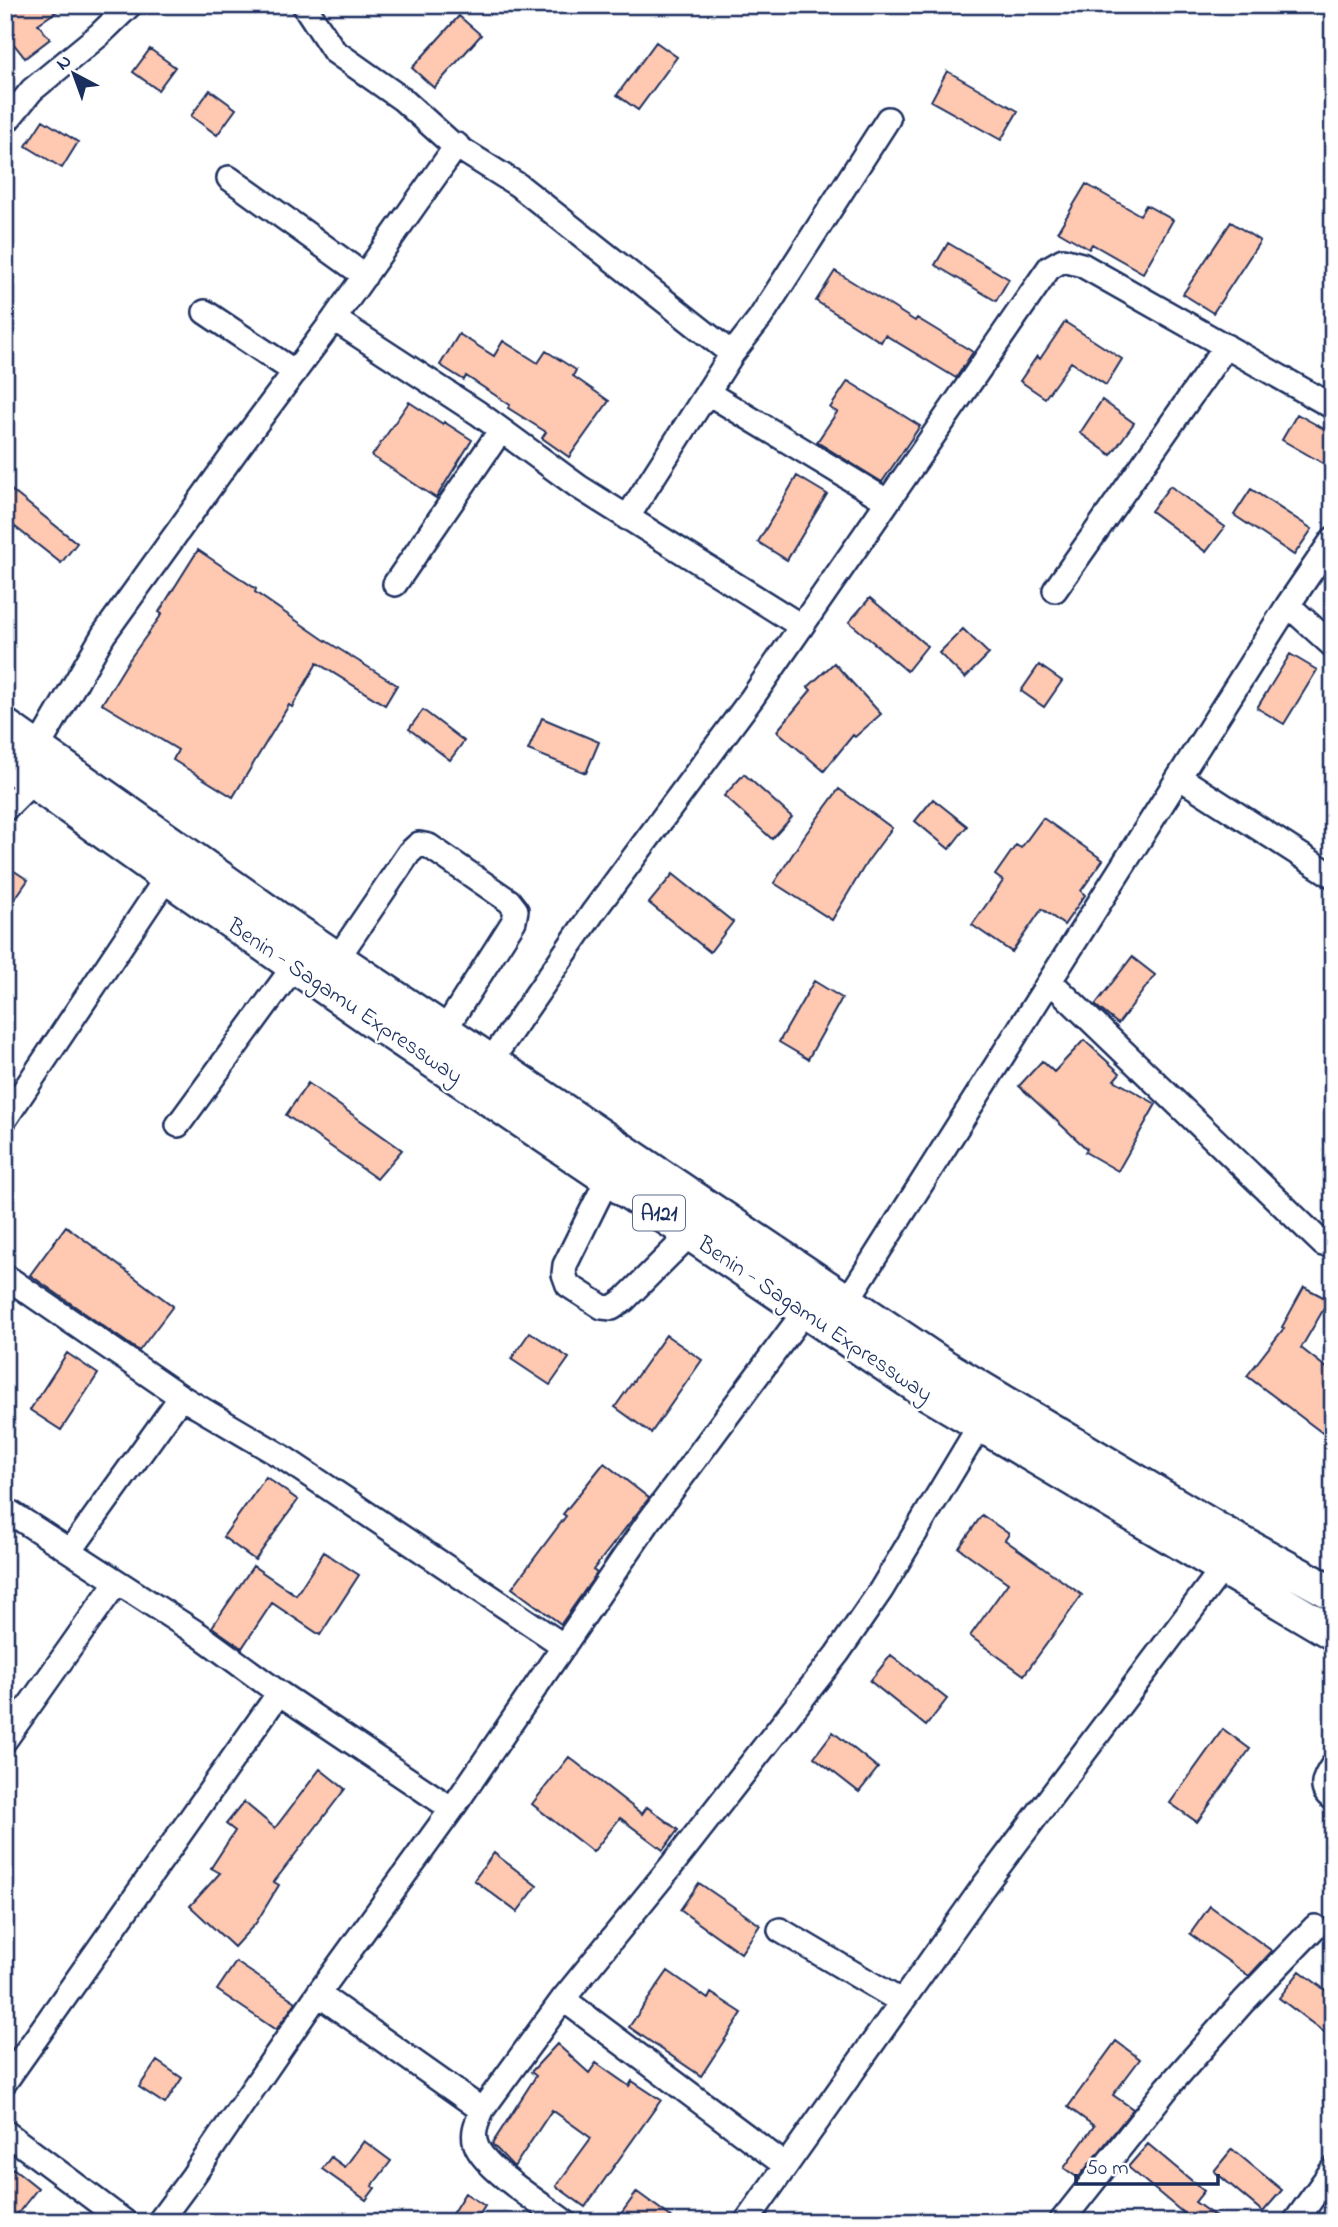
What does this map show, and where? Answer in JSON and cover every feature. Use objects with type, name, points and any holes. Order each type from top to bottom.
[{"type":"highway","name":"A121","points":[[5,726],[35,765],[337,959],[945,1367],[1223,1533],[1333,1592]]},
{"type":"highway","name":"Benin - Sagamu Expressway","points":[[5,761],[35,765],[167,877],[929,1394],[1333,1633]]},
{"type":"street","points":[[5,123],[32,90],[99,35],[130,5]]},
{"type":"street","points":[[304,5],[334,51],[402,99],[443,137],[518,185],[732,354]]},
{"type":"street","points":[[627,519],[732,354],[760,318],[888,119]]},
{"type":"street","points":[[6,806],[35,765],[104,634],[334,319],[457,145]]},
{"type":"street","points":[[229,178],[365,276]]},
{"type":"street","points":[[490,1062],[594,911],[751,698],[1049,268],[1063,260],[1082,265],[1333,407]]},
{"type":"street","points":[[205,312],[295,372]]},
{"type":"street","points":[[334,319],[501,430],[627,519],[801,626]]},
{"type":"street","points":[[1055,590],[1226,346]]},
{"type":"street","points":[[708,393],[887,501]]},
{"type":"street","points":[[395,584],[501,430]]},
{"type":"street","points":[[847,1301],[1288,605],[1333,539]]},
{"type":"street","points":[[1288,605],[1333,646]]},
{"type":"street","points":[[1179,777],[1333,876]]},
{"type":"street","points":[[337,959],[409,853],[419,844],[429,846],[509,901],[516,910],[514,921],[444,1031]]},
{"type":"street","points":[[5,1119],[167,877]]},
{"type":"street","points":[[178,1125],[295,965]]},
{"type":"street","points":[[1050,981],[1323,1244]]},
{"type":"street","points":[[608,1178],[565,1265],[564,1274],[568,1284],[579,1292],[602,1307],[612,1308],[624,1300],[690,1234]]},
{"type":"street","points":[[5,1276],[181,1397],[281,1456],[564,1646]]},
{"type":"street","points":[[159,2222],[318,1994],[452,1809],[647,1524],[805,1311]]},
{"type":"street","points":[[71,1550],[181,1397]]},
{"type":"street","points":[[565,2222],[489,2164],[476,2146],[474,2128],[482,2110],[563,1999],[837,1654],[881,1590],[980,1425]]},
{"type":"street","points":[[5,1509],[201,1636],[279,1693],[452,1809]]},
{"type":"street","points":[[746,2222],[983,1887],[1222,1569]]},
{"type":"street","points":[[5,1740],[116,1583]]},
{"type":"street","points":[[5,2082],[279,1693]]},
{"type":"street","points":[[1333,1765],[1324,1778],[1323,1787],[1326,1795],[1333,1799]]},
{"type":"street","points":[[1061,2222],[1168,2087],[1243,2002],[1315,1927]]},
{"type":"street","points":[[780,1930],[902,2002]]},
{"type":"street","points":[[318,1994],[482,2110]]},
{"type":"street","points":[[563,1999],[785,2165]]},
{"type":"street","points":[[5,2133],[125,2222]]},
{"type":"street","points":[[1295,2222],[1333,2169]]},
{"type":"building","points":[[15,5],[66,5],[38,24],[50,39],[25,58],[5,33],[5,13]]},
{"type":"building","points":[[459,16],[481,35],[434,88],[412,68]]},
{"type":"building","points":[[656,42],[677,57],[638,110],[617,95]]},
{"type":"building","points":[[150,49],[175,67],[158,90],[133,72]]},
{"type":"building","points":[[947,71],[1018,111],[1001,140],[931,101]]},
{"type":"building","points":[[210,90],[236,109],[217,135],[191,116]]},
{"type":"building","points":[[43,120],[78,142],[62,168],[26,146]]},
{"type":"building","points":[[1086,184],[1140,215],[1146,205],[1173,220],[1143,273],[1092,244],[1089,249],[1058,231]]},
{"type":"building","points":[[1231,222],[1260,241],[1213,313],[1183,294]]},
{"type":"building","points":[[948,243],[1009,279],[996,301],[935,265]]},
{"type":"building","points":[[835,271],[915,321],[917,318],[973,352],[956,378],[885,335],[881,342],[816,301]]},
{"type":"building","points":[[1065,322],[1122,359],[1106,385],[1071,362],[1045,398],[1020,381],[1037,356],[1040,359]]},
{"type":"building","points":[[459,334],[494,356],[503,341],[538,363],[546,351],[576,370],[573,376],[609,401],[569,457],[542,438],[546,432],[508,408],[510,405],[466,376],[464,380],[440,365]]},
{"type":"building","points":[[848,381],[920,426],[882,482],[817,442],[837,412],[830,408]]},
{"type":"building","points":[[1102,400],[1134,423],[1111,455],[1080,433]]},
{"type":"building","points":[[409,402],[472,440],[436,498],[372,456]]},
{"type":"building","points":[[1297,414],[1333,434],[1333,469],[1282,440]]},
{"type":"building","points":[[797,476],[827,494],[787,560],[758,542]]},
{"type":"building","points":[[5,485],[77,543],[61,563],[5,519]]},
{"type":"building","points":[[1170,486],[1225,527],[1206,552],[1151,511]]},
{"type":"building","points":[[1251,489],[1312,529],[1294,555],[1234,515]]},
{"type":"building","points":[[198,550],[323,639],[397,685],[385,705],[317,663],[292,707],[289,705],[233,797],[173,760],[178,750],[102,704],[162,614],[159,612]]},
{"type":"building","points":[[870,598],[927,646],[907,671],[849,622]]},
{"type":"building","points":[[963,629],[989,654],[965,678],[939,653]]},
{"type":"building","points":[[1290,654],[1317,670],[1284,724],[1257,708]]},
{"type":"building","points":[[834,663],[881,714],[855,737],[853,735],[824,771],[777,731],[811,690],[808,687]]},
{"type":"building","points":[[1039,665],[1062,681],[1044,707],[1021,691]]},
{"type":"building","points":[[423,710],[464,741],[450,760],[409,729]]},
{"type":"building","points":[[542,718],[599,742],[586,773],[528,750]]},
{"type":"building","points":[[744,774],[792,817],[772,839],[724,796]]},
{"type":"building","points":[[839,789],[892,828],[867,862],[832,920],[774,883]]},
{"type":"building","points":[[933,799],[967,826],[949,849],[915,821]]},
{"type":"building","points":[[1043,818],[1103,860],[1081,891],[1085,895],[1064,925],[1042,909],[1012,952],[972,925],[1003,881],[995,875],[1016,845],[1021,848]]},
{"type":"building","points":[[5,865],[28,880],[5,913]]},
{"type":"building","points":[[673,874],[733,922],[710,952],[649,903]]},
{"type":"building","points":[[1132,957],[1155,975],[1118,1024],[1095,1005]]},
{"type":"building","points":[[814,981],[842,998],[808,1059],[779,1042]]},
{"type":"building","points":[[1084,1040],[1120,1073],[1114,1080],[1156,1104],[1118,1171],[1085,1152],[1087,1149],[1019,1086],[1042,1061],[1054,1072]]},
{"type":"building","points":[[308,1083],[402,1150],[377,1179],[286,1115]]},
{"type":"building","points":[[66,1226],[173,1306],[139,1351],[30,1275]]},
{"type":"building","points":[[1304,1287],[1329,1300],[1301,1348],[1333,1373],[1333,1441],[1247,1376],[1284,1328],[1282,1327]]},
{"type":"building","points":[[530,1332],[569,1358],[550,1385],[511,1359]]},
{"type":"building","points":[[666,1335],[702,1360],[651,1433],[615,1407]]},
{"type":"building","points":[[67,1353],[98,1374],[61,1430],[30,1410]]},
{"type":"building","points":[[604,1463],[649,1498],[593,1570],[597,1573],[561,1624],[512,1588],[566,1516],[563,1514]]},
{"type":"building","points":[[266,1477],[298,1500],[255,1560],[223,1537]]},
{"type":"building","points":[[982,1515],[1009,1534],[1005,1540],[1082,1595],[1024,1675],[970,1636],[1008,1583],[959,1548]]},
{"type":"building","points":[[324,1552],[359,1575],[320,1635],[272,1603],[242,1648],[212,1627],[253,1566],[296,1595]]},
{"type":"building","points":[[891,1655],[947,1699],[926,1726],[870,1681]]},
{"type":"building","points":[[1223,1729],[1250,1749],[1197,1822],[1170,1803]]},
{"type":"building","points":[[833,1732],[878,1768],[859,1792],[814,1757]]},
{"type":"building","points":[[569,1757],[642,1814],[647,1807],[678,1830],[663,1850],[620,1818],[593,1852],[532,1804]]},
{"type":"building","points":[[320,1769],[345,1789],[274,1882],[279,1885],[256,1923],[234,1947],[190,1906],[220,1873],[211,1868],[235,1831],[226,1824],[244,1802],[275,1828]]},
{"type":"building","points":[[494,1853],[537,1886],[517,1912],[474,1880]]},
{"type":"building","points":[[699,1883],[760,1925],[741,1953],[680,1910]]},
{"type":"building","points":[[1210,1906],[1272,1951],[1249,1976],[1190,1934]]},
{"type":"building","points":[[236,1962],[296,2002],[276,2030],[217,1990]]},
{"type":"building","points":[[668,1971],[708,1999],[711,1993],[742,2013],[701,2076],[629,2027]]},
{"type":"building","points":[[1300,1971],[1333,1996],[1333,2039],[1279,1998]]},
{"type":"building","points":[[1116,2041],[1140,2059],[1113,2095],[1133,2109],[1078,2178],[1064,2168],[1094,2126],[1068,2107]]},
{"type":"building","points":[[557,2044],[589,2073],[596,2063],[629,2086],[632,2081],[661,2100],[585,2207],[556,2186],[591,2138],[552,2110],[514,2167],[492,2144],[536,2076],[531,2072]]},
{"type":"building","points":[[157,2061],[182,2078],[165,2104],[139,2087]]},
{"type":"building","points":[[364,2141],[391,2161],[372,2186],[375,2188],[366,2200],[322,2169],[331,2157],[345,2167]]},
{"type":"building","points":[[1148,2144],[1204,2191],[1195,2202],[1223,2222],[1194,2222],[1128,2167]]},
{"type":"building","points":[[1232,2149],[1282,2190],[1263,2212],[1214,2171]]},
{"type":"building","points":[[13,2168],[38,2188],[11,2222],[5,2222],[5,2177]]},
{"type":"building","points":[[637,2192],[678,2222],[615,2222]]},
{"type":"building","points":[[465,2193],[485,2206],[475,2222],[447,2222]]}]
